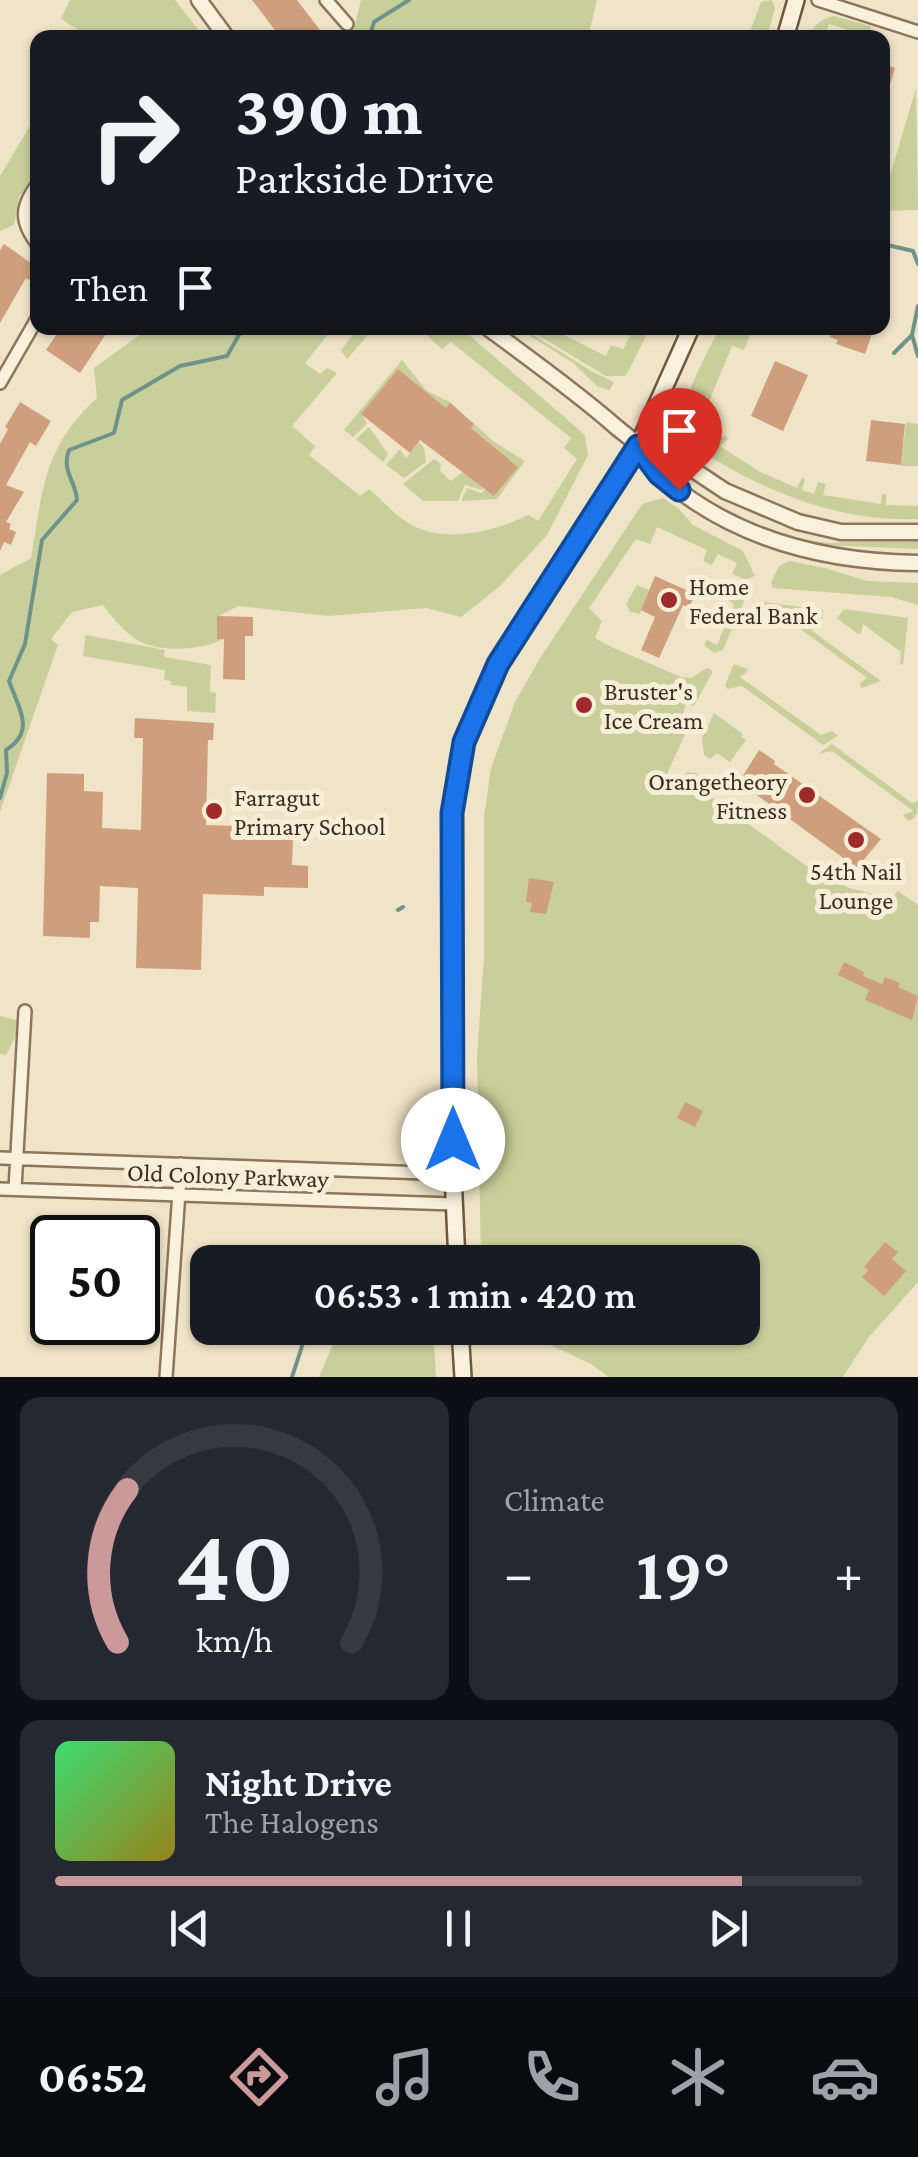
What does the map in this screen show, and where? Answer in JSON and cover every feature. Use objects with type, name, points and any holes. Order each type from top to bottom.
[{"type":"main road","points":[[787,30],[796,0]]},
{"type":"main road","points":[[456,1245],[452,813],[464,742],[498,664],[638,446],[688,335]]},
{"type":"main road","points":[[461,1345],[463,1377]]},
{"type":"street","points":[[199,0],[221,30]]},
{"type":"street","points":[[326,0],[347,24]]},
{"type":"street","points":[[818,0],[918,32]]},
{"type":"street","points":[[30,196],[23,217],[30,230]]},
{"type":"street","points":[[0,382],[30,331]]},
{"type":"street","points":[[497,335],[638,446],[659,474],[700,504],[759,535],[842,558],[918,562]]},
{"type":"street","points":[[638,446],[677,458],[725,490],[798,522],[842,532],[918,532]]},
{"type":"street","points":[[15,1189],[25,1012]]},
{"type":"street","name":"Old Colony Parkway","points":[[0,1158],[453,1174]]},
{"type":"street","points":[[166,1377],[180,1164]]},
{"type":"street","name":"Old Colony Parkway","points":[[0,1189],[454,1204]]},
{"type":"green space","points":[[70,0],[175,0],[199,30],[77,30],[61,19]]},
{"type":"green space","points":[[361,0],[597,0],[590,30],[354,30]]},
{"type":"green space","points":[[772,0],[775,8],[769,30],[751,30],[761,2]]},
{"type":"green space","points":[[834,16],[870,26],[871,30],[848,30],[829,24],[827,30],[812,30]]},
{"type":"green space","points":[[916,88],[918,210],[890,211],[890,176]]},
{"type":"green space","points":[[30,126],[30,183],[19,197],[14,225],[0,231],[0,176]]},
{"type":"green space","points":[[139,335],[327,335],[305,363],[320,374],[327,368],[337,373],[292,426],[315,446],[309,455],[360,496],[369,489],[400,518],[440,534],[471,533],[528,515],[538,521],[577,459],[564,448],[571,438],[451,342],[442,349],[426,335],[469,335],[585,435],[588,455],[547,535],[500,586],[461,617],[426,608],[328,616],[238,606],[217,617],[224,639],[180,648],[157,647],[137,640],[103,605],[72,612],[51,639],[58,645],[0,812],[0,575],[31,558],[48,470],[66,434],[97,398],[94,368]]},
{"type":"green space","points":[[353,335],[368,335],[347,359],[341,350]]},
{"type":"green space","points":[[529,335],[614,382],[610,390],[598,387],[573,363]]},
{"type":"green space","points":[[538,335],[564,335],[606,356],[611,345],[623,349],[630,335],[646,335],[625,376],[606,376]]},
{"type":"green space","points":[[716,335],[750,335],[744,350],[732,346],[708,404],[711,435],[722,430],[723,433],[709,442],[685,440],[682,430],[686,401]]},
{"type":"green space","points":[[402,360],[427,391],[450,402],[467,418],[450,404],[446,408],[398,369],[362,414],[367,424],[353,437],[344,430]]},
{"type":"green space","points":[[906,422],[918,424],[918,466],[901,466]]},
{"type":"green space","points":[[474,423],[493,441],[525,461],[497,499],[461,501],[467,488],[481,493],[487,489],[495,495],[517,466],[471,428]]},
{"type":"green space","points":[[369,427],[388,454],[383,462],[356,439]]},
{"type":"green space","points":[[725,435],[728,439],[720,446],[760,472],[797,488],[805,479],[802,490],[814,494],[818,482],[826,484],[823,495],[881,504],[882,494],[886,494],[886,505],[918,506],[918,519],[858,515],[800,500],[746,477],[693,447],[709,445]]},
{"type":"green space","points":[[419,442],[426,462],[404,478],[386,465],[400,449],[406,458]]},
{"type":"green space","points":[[434,459],[451,481],[464,471],[484,487],[482,490],[465,485],[458,501],[423,501],[403,484]]},
{"type":"green space","points":[[663,498],[693,525],[743,551],[755,576],[745,580],[732,574],[737,563],[718,554],[712,565],[703,561],[707,550],[657,527],[650,544],[636,539],[589,608],[602,621],[595,638],[607,645],[681,677],[691,678],[707,668],[713,671],[694,706],[686,705],[681,719],[688,728],[666,776],[651,779],[651,795],[676,787],[687,772],[696,773],[699,776],[695,785],[805,865],[849,888],[888,902],[898,891],[918,905],[918,1282],[869,1337],[843,1377],[609,1377],[550,1345],[760,1345],[760,1245],[481,1245],[477,1056],[484,957],[484,817],[491,768],[515,702],[539,660],[642,504]]},
{"type":"green space","points":[[801,539],[829,543],[918,540],[918,549],[821,545]]},
{"type":"green space","points":[[789,561],[867,581],[918,583],[918,605],[891,597],[773,588],[771,583],[779,566]]},
{"type":"green space","points":[[637,585],[649,590],[640,614],[630,612],[626,604]]},
{"type":"green space","points":[[731,590],[744,601],[723,650],[714,653],[704,645],[707,640],[717,645],[734,605],[725,597]]},
{"type":"green space","points":[[765,602],[823,610],[821,624],[811,630],[881,681],[861,688],[860,683],[867,678],[787,619],[775,624],[757,611]]},
{"type":"green space","points":[[844,609],[908,618],[903,665],[901,652],[863,624],[858,634],[837,618]]},
{"type":"green space","points":[[86,635],[165,650],[164,657],[211,665],[210,692],[216,693],[215,713],[187,711],[187,687],[164,680],[165,670],[83,656]]},
{"type":"green space","points":[[734,664],[748,671],[740,677],[821,735],[832,731],[838,736],[823,745],[742,686],[727,689],[725,685]]},
{"type":"green space","points":[[714,713],[746,740],[730,762],[717,753],[710,759],[704,755],[702,738]]},
{"type":"green space","points":[[832,744],[912,803],[918,801],[914,818],[908,821],[903,815],[913,811],[832,751],[818,754]]},
{"type":"green space","points":[[0,1016],[17,1020],[16,1035],[6,1055],[0,1054]]},
{"type":"green space","points":[[333,1345],[434,1345],[436,1377],[319,1377]]},
{"type":"building","points":[[252,0],[297,0],[320,30],[275,30]]},
{"type":"building","points":[[4,244],[30,262],[30,279],[26,278],[0,323],[0,250]]},
{"type":"building","points":[[56,335],[105,335],[80,373],[46,350]]},
{"type":"building","points":[[872,335],[865,354],[836,344],[838,340],[830,337]]},
{"type":"building","points":[[775,361],[808,375],[783,431],[751,416]]},
{"type":"building","points":[[398,369],[446,408],[450,403],[474,424],[471,428],[518,467],[494,496],[420,440],[410,453],[361,414]]},
{"type":"building","points":[[20,402],[51,421],[36,446],[30,442],[6,485],[24,492],[6,522],[16,532],[11,545],[4,542],[0,551],[0,444]]},
{"type":"building","points":[[871,420],[905,424],[901,465],[866,461]]},
{"type":"building","name":"Home Federal Bank","points":[[655,576],[695,594],[689,608],[683,605],[659,658],[641,650],[655,617],[641,610]]},
{"type":"building","points":[[217,616],[253,617],[253,636],[245,636],[245,680],[223,679],[224,639],[217,639]]},
{"type":"building","name":"Farragut Primary School","points":[[135,718],[214,723],[213,740],[208,740],[206,825],[267,827],[266,838],[293,838],[292,865],[308,866],[308,888],[264,887],[264,896],[203,894],[201,970],[136,968],[138,888],[100,886],[99,922],[90,922],[90,938],[43,936],[47,773],[84,774],[84,791],[103,792],[102,828],[141,830],[143,738],[134,738]]},
{"type":"building","points":[[759,750],[881,839],[857,868],[739,782]]},
{"type":"building","points":[[529,878],[554,882],[546,914],[530,912],[532,903],[526,902]]},
{"type":"building","points":[[844,962],[864,972],[863,976],[882,984],[885,977],[918,996],[912,1020],[865,1000],[869,990],[838,975]]},
{"type":"building","points":[[685,1102],[703,1111],[695,1127],[677,1118]]},
{"type":"building","points":[[885,1242],[898,1252],[892,1259],[906,1271],[884,1296],[862,1277],[868,1270],[864,1267]]},
{"type":"waterway","points":[[372,30],[374,22],[409,0]]},
{"type":"waterway","points":[[890,246],[913,251],[918,264]]},
{"type":"waterway","points":[[918,306],[912,335],[918,356]]},
{"type":"waterway","points":[[0,798],[7,773],[6,750],[21,735],[23,727],[9,681],[25,644],[42,540],[77,500],[67,464],[69,450],[114,433],[122,400],[180,366],[227,356],[239,335]]},
{"type":"waterway","points":[[894,353],[912,335]]},
{"type":"waterway","points":[[398,910],[403,907]]},
{"type":"waterway","points":[[292,1377],[302,1345]]},
{"type":"place","name":"Home Federal Bank","points":[[669,600]]},
{"type":"place","name":"Bruster's Ice Cream","points":[[584,705]]},
{"type":"place","name":"Orangetheory Fitness","points":[[807,795]]},
{"type":"place","name":"Farragut Primary School","points":[[214,811]]},
{"type":"place","name":"54th Nail Lounge","points":[[856,840]]},
{"type":"route","points":[[453,1140],[452,813],[464,742],[498,664],[638,446],[659,474],[679,490]]}]
